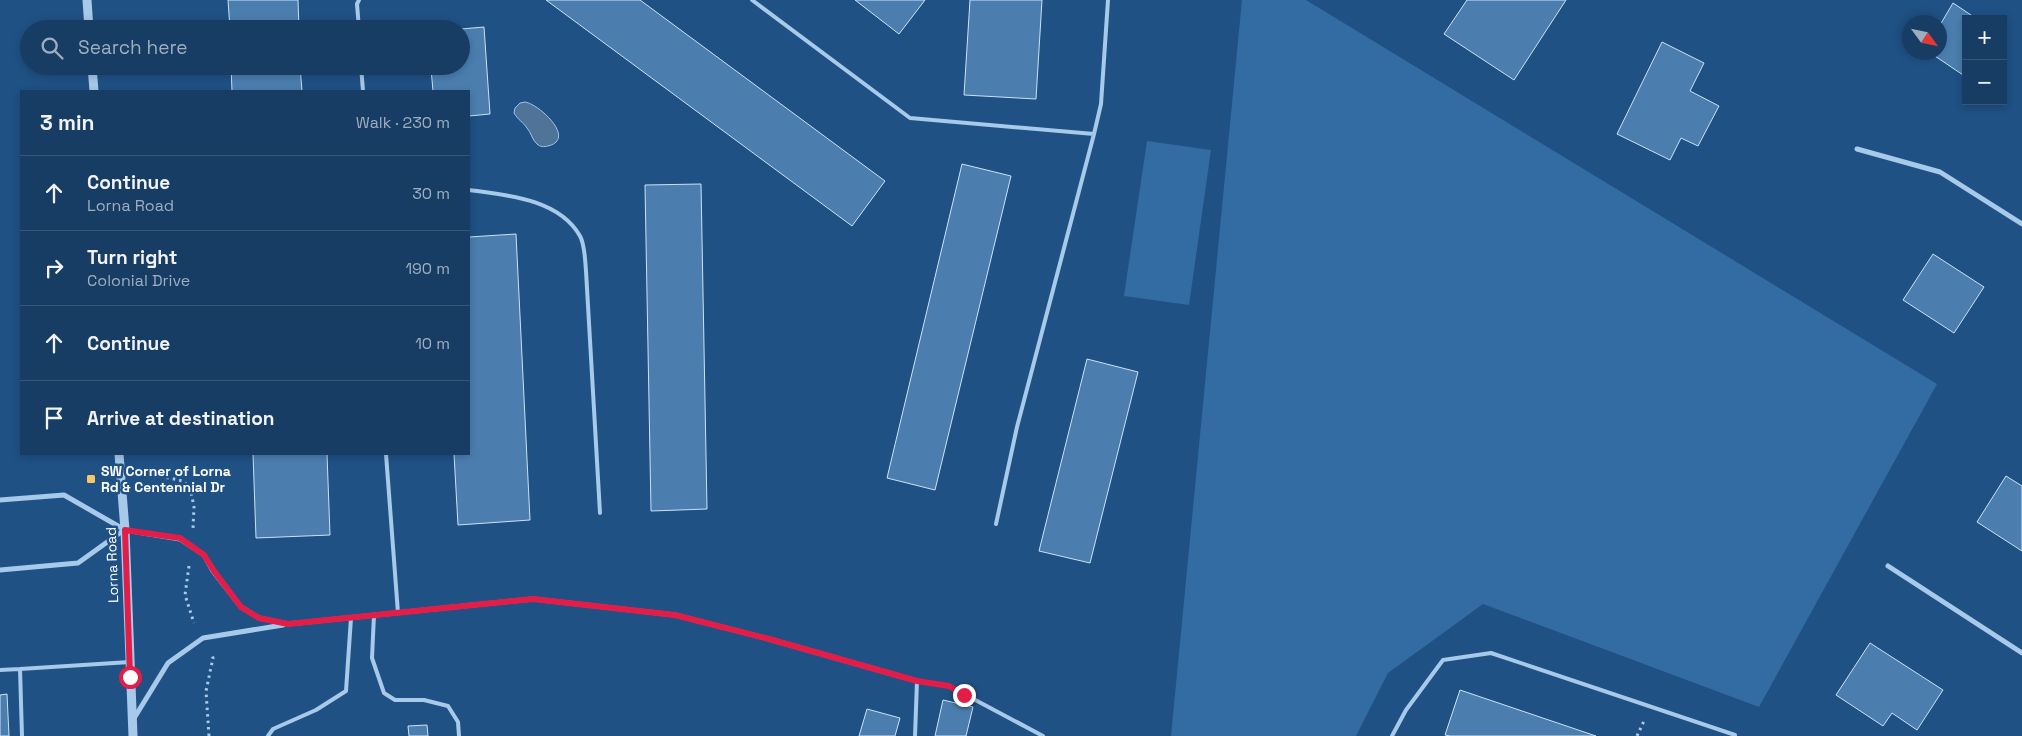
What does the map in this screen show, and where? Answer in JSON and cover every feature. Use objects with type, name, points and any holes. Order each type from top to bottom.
[{"type":"street","points":[[87,0],[88,20]]},
{"type":"street","points":[[93,75],[94,90]]},
{"type":"street","points":[[1857,149],[1940,172],[2022,224]]},
{"type":"street","name":"Lorna Road","points":[[119,455],[125,530],[134,736]]},
{"type":"street","points":[[0,500],[64,495],[125,530],[180,538],[204,555],[241,607],[259,618],[288,624]]},
{"type":"street","points":[[0,570],[78,563],[125,530]]},
{"type":"street","points":[[1888,566],[2022,653]]},
{"type":"street","points":[[133,720],[168,663],[203,638],[288,624],[533,599],[675,615],[917,681]]},
{"type":"lane","points":[[358,0],[358,20]]},
{"type":"lane","points":[[752,0],[910,118],[1094,134]]},
{"type":"lane","points":[[996,524],[1017,427],[1101,104],[1108,0]]},
{"type":"lane","points":[[362,75],[363,90]]},
{"type":"lane","points":[[470,190],[500,194],[542,205],[566,218],[581,238],[586,271],[600,513]]},
{"type":"lane","points":[[386,455],[398,613]]},
{"type":"lane","points":[[374,615],[372,658],[384,693],[395,700],[424,700],[448,706],[458,722],[459,736]]},
{"type":"lane","points":[[268,736],[273,730],[316,710],[346,691],[351,618]]},
{"type":"lane","points":[[1392,736],[1406,710],[1443,660],[1491,653],[1734,735]]},
{"type":"lane","points":[[0,670],[130,662]]},
{"type":"lane","points":[[20,670],[22,736]]},
{"type":"lane","points":[[915,736],[917,681],[949,686],[1043,736]]},
{"type":"path","points":[[120,468],[170,477],[183,481],[190,487],[194,507],[192,547],[185,595],[194,623],[213,658],[206,691],[209,736]]},
{"type":"shaded area","points":[[1242,0],[1306,0],[1937,384],[1759,707],[1483,604],[1388,673],[1356,736],[1171,736]]},
{"type":"shaded area","points":[[525,102],[539,109],[553,122],[559,136],[556,142],[544,147],[539,146],[535,142],[524,124],[514,113],[515,108],[520,103]]},
{"type":"shaded area","points":[[1147,141],[1211,150],[1189,305],[1124,296]]},
{"type":"building","points":[[228,0],[298,0],[299,20],[229,20]]},
{"type":"building","points":[[546,0],[640,0],[885,181],[852,226]]},
{"type":"building","points":[[855,0],[925,0],[899,34]]},
{"type":"building","points":[[970,0],[1042,0],[1036,99],[964,95]]},
{"type":"building","points":[[1467,0],[1566,0],[1514,80],[1444,34]]},
{"type":"building","points":[[1953,3],[1971,15],[1962,15],[1962,74],[1941,60],[1947,60],[1946,15]]},
{"type":"building","points":[[484,27],[490,114],[470,116],[470,90],[433,90],[432,75],[470,75],[470,28]]},
{"type":"building","points":[[1662,42],[1704,63],[1690,91],[1719,106],[1698,146],[1681,138],[1670,160],[1617,134]]},
{"type":"building","points":[[231,75],[301,75],[302,90],[232,90]]},
{"type":"building","points":[[962,164],[1011,176],[935,490],[887,478]]},
{"type":"building","points":[[701,184],[707,509],[651,511],[645,185]]},
{"type":"building","points":[[516,234],[530,520],[458,525],[454,455],[470,455],[470,237]]},
{"type":"building","points":[[1933,254],[1984,287],[1954,333],[1903,300]]},
{"type":"building","points":[[1087,359],[1138,372],[1090,563],[1039,551]]},
{"type":"building","points":[[253,455],[327,455],[330,535],[256,538]]},
{"type":"building","points":[[2006,476],[2022,486],[2022,551],[1977,522]]},
{"type":"building","points":[[1870,643],[1943,690],[1917,730],[1892,713],[1883,726],[1836,695]]},
{"type":"building","points":[[1460,690],[1596,736],[1445,735]]},
{"type":"building","points":[[7,694],[9,736],[0,736],[0,695]]},
{"type":"building","points":[[943,700],[973,707],[966,736],[935,736]]},
{"type":"building","points":[[867,709],[900,718],[895,736],[859,736]]},
{"type":"building","points":[[427,725],[428,736],[409,736],[408,726]]},
{"type":"place","name":"SW Corner of Lorna Rd & Centennial Dr","points":[[91,479]]},
{"type":"route","points":[[130,677],[125,530],[180,538],[204,555],[241,607],[259,618],[288,624],[533,599],[675,615],[769,639],[917,681],[949,686],[964,695]]}]
